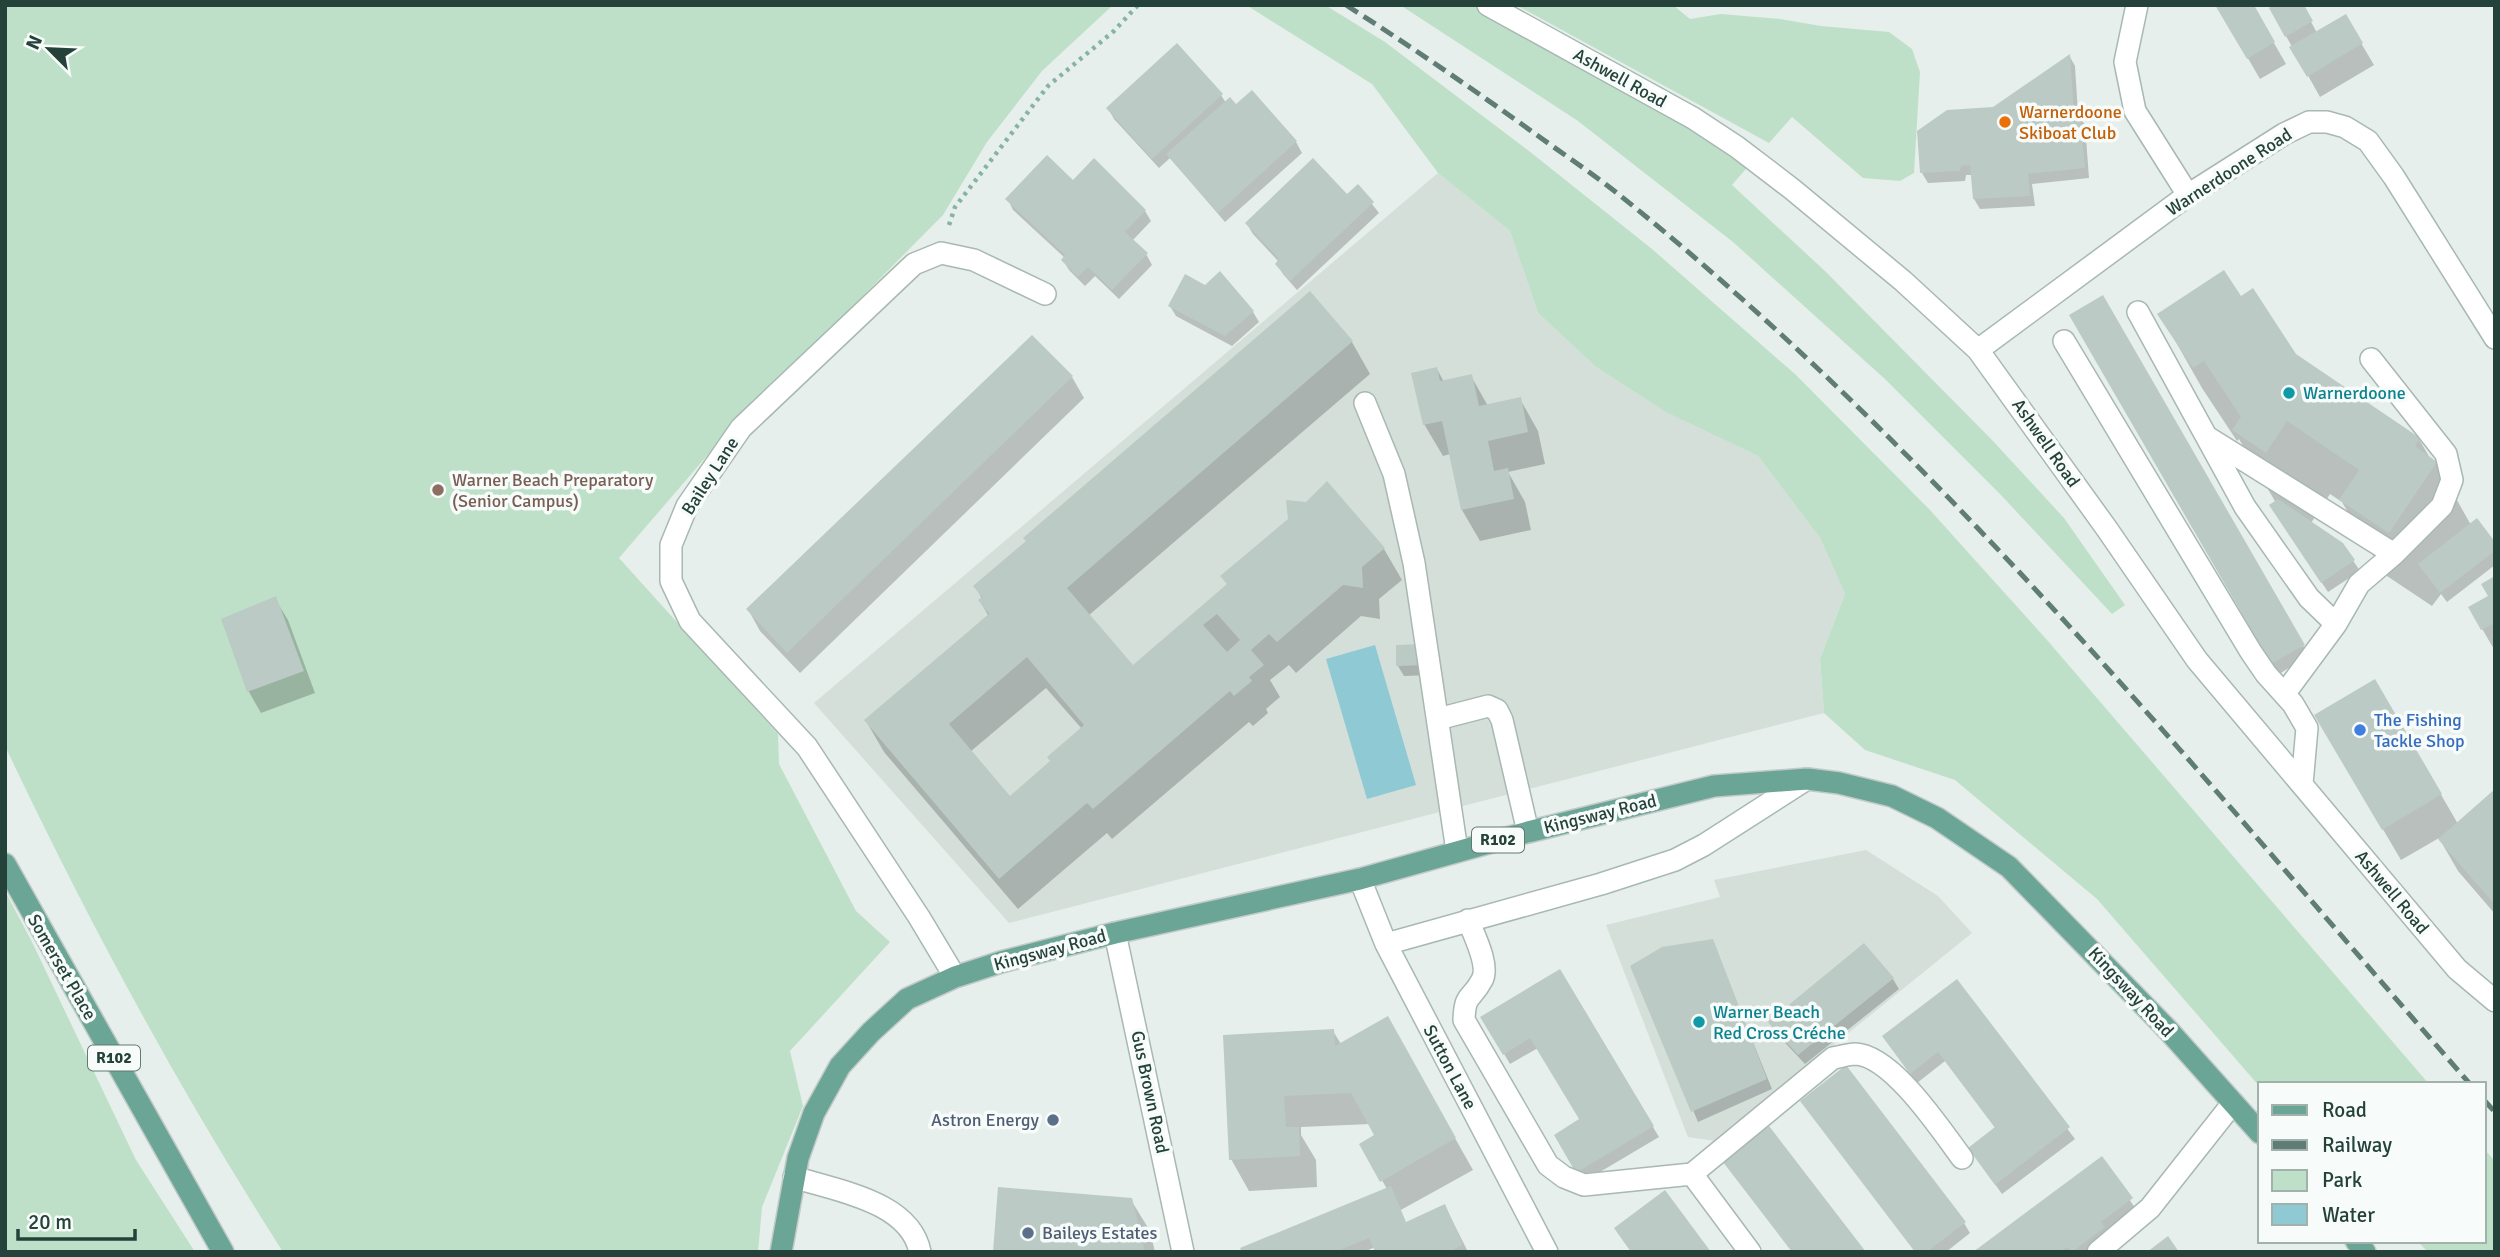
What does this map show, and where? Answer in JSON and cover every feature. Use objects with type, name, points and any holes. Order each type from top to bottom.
[{"type":"main road","name":"Kingsway Road","points":[[781,1252],[794,1177],[814,1113],[840,1066],[871,1032],[907,999],[955,977],[1000,962],[1115,933],[1360,879],[1528,832],[1714,786],[1807,779],[1839,783],[1892,796],[1937,818],[2009,867],[2101,959],[2258,1131]]},
{"type":"main road","name":"Somerset Place","points":[[5,864],[223,1252]]},
{"type":"street","name":"Ashwell Road","points":[[1488,5],[1692,118],[1738,147],[1903,281],[1978,351],[2107,529],[2197,660],[2457,969],[2495,1002]]},
{"type":"street","points":[[2137,5],[2125,62],[2135,111],[2188,195]]},
{"type":"street","name":"Warnerdoone Road","points":[[1978,351],[2188,195],[2284,134],[2309,122],[2327,122],[2345,127],[2368,141],[2394,177],[2495,338]]},
{"type":"street","points":[[941,253],[974,260],[1045,294]]},
{"type":"street","name":"Bailey Lane","points":[[941,253],[914,264],[741,428],[687,506],[671,545],[670,581],[690,621],[807,747],[919,917],[955,977]]},
{"type":"street","points":[[2138,312],[2245,507],[2309,598],[2336,624]]},
{"type":"street","points":[[2064,341],[2251,652],[2266,674],[2285,693],[2307,728],[2302,784]]},
{"type":"street","points":[[2285,693],[2336,624],[2360,584],[2442,506],[2452,480],[2446,454],[2371,359]]},
{"type":"street","points":[[1365,403],[1394,474],[1414,564],[1457,851]]},
{"type":"street","points":[[2207,437],[2394,554]]},
{"type":"street","points":[[1438,719],[1488,706],[1497,710],[1502,720],[1528,832]]},
{"type":"street","points":[[1386,944],[1675,860],[1704,845],[1807,779]]},
{"type":"street","name":"Sutton Lane","points":[[1360,879],[1386,944],[1547,1252]]},
{"type":"street","points":[[1468,920],[1484,970],[1483,979],[1465,1002],[1464,1020],[1548,1165],[1564,1177],[1584,1185],[1692,1174],[1833,1058],[1857,1054],[1878,1063],[1904,1082],[1962,1158]]},
{"type":"street","name":"Gus Brown Road","points":[[1115,933],[1183,1252]]},
{"type":"street","points":[[2098,1252],[2150,1208],[2233,1103]]},
{"type":"street","points":[[1692,1174],[1750,1252]]},
{"type":"street","points":[[794,1177],[885,1206],[905,1221],[918,1242],[920,1252]]},
{"type":"path","points":[[941,253],[955,207],[1048,86],[1114,31],[1138,5]]},
{"type":"shaded area","points":[[1438,173],[1510,231],[1538,313],[1596,367],[1667,412],[1758,456],[1820,538],[1845,594],[1820,659],[1824,713],[1009,923],[814,703]]},
{"type":"shaded area","points":[[1866,850],[1938,896],[1972,933],[1715,1141],[1688,1137],[1606,925],[1720,897],[1714,880]]},
{"type":"green space","points":[[5,5],[1113,5],[1042,71],[987,142],[943,215],[724,436],[619,558],[778,734],[779,764],[856,911],[890,942],[790,1051],[803,1106],[762,1207],[758,1252],[283,1252],[207,1129],[68,875],[5,746]]},
{"type":"green space","points":[[1246,5],[1325,5],[1385,42],[1652,249],[1795,374],[1929,509],[2047,640],[2427,1082],[2258,1082],[2258,1085],[2097,899],[1955,780],[1865,750],[1824,713],[1820,659],[1845,594],[1820,538],[1758,456],[1666,412],[1596,367],[1538,313],[1510,231],[1438,173],[1372,84]]},
{"type":"green space","points":[[1400,5],[1475,5],[1751,163],[1732,185],[1825,271],[1992,440],[2064,518],[2125,605],[2112,614],[2000,494],[1886,380],[1733,242],[1578,121]]},
{"type":"green space","points":[[1516,5],[1673,5],[1690,19],[1721,14],[1889,32],[1912,49],[1920,72],[1914,173],[1900,181],[1863,178],[1792,117],[1769,143]]},
{"type":"green space","points":[[5,891],[136,1160],[195,1252],[5,1252]]},
{"type":"green space","points":[[2486,1151],[2495,1161],[2495,1252],[2428,1252],[2419,1243],[2486,1243]]},
{"type":"water","points":[[1375,645],[1416,785],[1367,799],[1326,659]]},
{"type":"building","points":[[2215,5],[2254,5],[2275,42],[2247,59]]},
{"type":"building","points":[[2273,5],[2304,5],[2313,21],[2285,37],[2269,8]]},
{"type":"building","points":[[2346,14],[2363,43],[2307,77],[2289,47]]},
{"type":"building","points":[[1177,43],[1223,94],[1152,159],[1106,108]]},
{"type":"building","name":"Warnerdoone Skiboat Club","points":[[2070,54],[2074,113],[2080,113],[2085,168],[2028,174],[2030,196],[1973,199],[1970,165],[1961,166],[1960,171],[1920,173],[1917,131],[1947,110],[1993,107]]},
{"type":"building","points":[[1252,90],[1297,141],[1218,213],[1166,154],[1230,97],[1236,104]]},
{"type":"building","points":[[1047,155],[1073,180],[1094,158],[1146,210],[1125,232],[1148,253],[1112,290],[1088,267],[1078,277],[1061,260],[1065,255],[1005,199]]},
{"type":"building","points":[[1313,158],[1347,194],[1358,184],[1374,202],[1290,281],[1275,264],[1279,259],[1245,223]]},
{"type":"building","name":"Warnerdoone","points":[[2224,270],[2241,296],[2253,288],[2296,354],[2420,438],[2415,446],[2437,462],[2389,533],[2339,500],[2359,470],[2287,421],[2266,453],[2232,430],[2241,417],[2204,361],[2193,368],[2157,314]]},
{"type":"building","points":[[1220,271],[1254,311],[1225,336],[1168,306],[1185,274],[1205,285]]},
{"type":"building","points":[[1310,291],[1353,341],[1067,588],[1133,665],[1227,584],[1220,576],[1288,519],[1286,500],[1306,502],[1327,481],[1385,548],[1362,567],[1363,588],[1343,585],[1277,642],[1269,634],[1251,650],[1264,665],[1249,677],[1252,681],[1234,696],[1230,691],[1093,809],[1087,803],[999,879],[864,720],[989,614],[978,600],[982,597],[973,586],[1026,541],[1023,538]],"holes":[[[1217,614],[1240,640],[1227,652],[1203,625]],[[1027,657],[1084,725],[1047,757],[1050,761],[1010,796],[949,724]]]},
{"type":"building","points":[[2103,295],[2305,645],[2271,664],[2069,315]]},
{"type":"building","points":[[1032,335],[1073,376],[787,653],[746,609]]},
{"type":"building","points":[[1437,367],[1440,381],[1472,374],[1479,406],[1521,397],[1528,432],[1488,441],[1494,471],[1508,468],[1514,499],[1461,510],[1442,421],[1423,425],[1411,373]]},
{"type":"building","points":[[2278,499],[2343,543],[2355,560],[2321,583],[2269,505]]},
{"type":"building","points":[[2477,518],[2495,542],[2495,551],[2440,593],[2418,564]]},
{"type":"building","points":[[2495,576],[2495,623],[2481,630],[2468,607],[2488,596],[2481,584]]},
{"type":"building","points":[[276,596],[304,671],[247,692],[221,619]]},
{"type":"building","points":[[1424,644],[1425,665],[1396,666],[1396,645]]},
{"type":"building","points":[[2375,679],[2442,794],[2382,830],[2314,715]]},
{"type":"building","points":[[2495,789],[2495,905],[2438,839]]},
{"type":"building","name":"Warner Beach Red Cross Créche","points":[[1713,939],[1767,1079],[1691,1112],[1630,966],[1662,947]]},
{"type":"building","points":[[1864,943],[1894,978],[1798,1055],[1768,1022]]},
{"type":"building","points":[[1560,969],[1654,1126],[1576,1173],[1554,1135],[1579,1119],[1530,1038],[1503,1055],[1480,1017]]},
{"type":"building","points":[[1957,979],[2070,1127],[1995,1185],[1968,1148],[1995,1127],[1938,1052],[1910,1074],[1882,1036]]},
{"type":"building","points":[[1388,1016],[1456,1138],[1380,1182],[1359,1144],[1374,1135],[1351,1093],[1284,1096],[1286,1127],[1299,1127],[1300,1156],[1229,1160],[1223,1035],[1334,1029],[1335,1046]]},
{"type":"building","points":[[1846,1065],[1966,1222],[1927,1252],[1915,1252],[1800,1101]]},
{"type":"building","points":[[1769,1126],[1866,1252],[1792,1252],[1723,1162]]},
{"type":"building","points":[[2102,1156],[2133,1198],[2101,1222],[2105,1227],[2072,1252],[2067,1247],[2060,1252],[1973,1252]]},
{"type":"building","points":[[1391,1186],[1406,1222],[1445,1204],[1463,1245],[1448,1252],[1375,1252],[1369,1238],[1335,1252],[1242,1252],[1240,1248]]},
{"type":"building","points":[[998,1187],[1132,1198],[1145,1252],[993,1252]]},
{"type":"building","points":[[1665,1190],[1711,1252],[1631,1252],[1614,1228]]},
{"type":"building","points":[[2168,1236],[2179,1252],[2147,1252]]},
{"type":"railway","points":[[1346,5],[1469,87],[1617,193],[1735,293],[1848,398],[1957,507],[2063,619],[2468,1082]]},
{"type":"railway","points":[[2486,1102],[2495,1112]]},
{"type":"place","name":"Warnerdoone Skiboat Club","points":[[2005,122]]},
{"type":"place","name":"Warnerdoone","points":[[2289,393]]},
{"type":"place","name":"Warner Beach Preparatory (Senior Campus)","points":[[438,490]]},
{"type":"place","name":"The Fishing Tackle Shop","points":[[2360,730]]},
{"type":"place","name":"Warner Beach Red Cross Créche","points":[[1699,1022]]},
{"type":"place","name":"Astron Energy","points":[[1053,1120]]},
{"type":"place","name":"Baileys Estates","points":[[1028,1233]]}]
